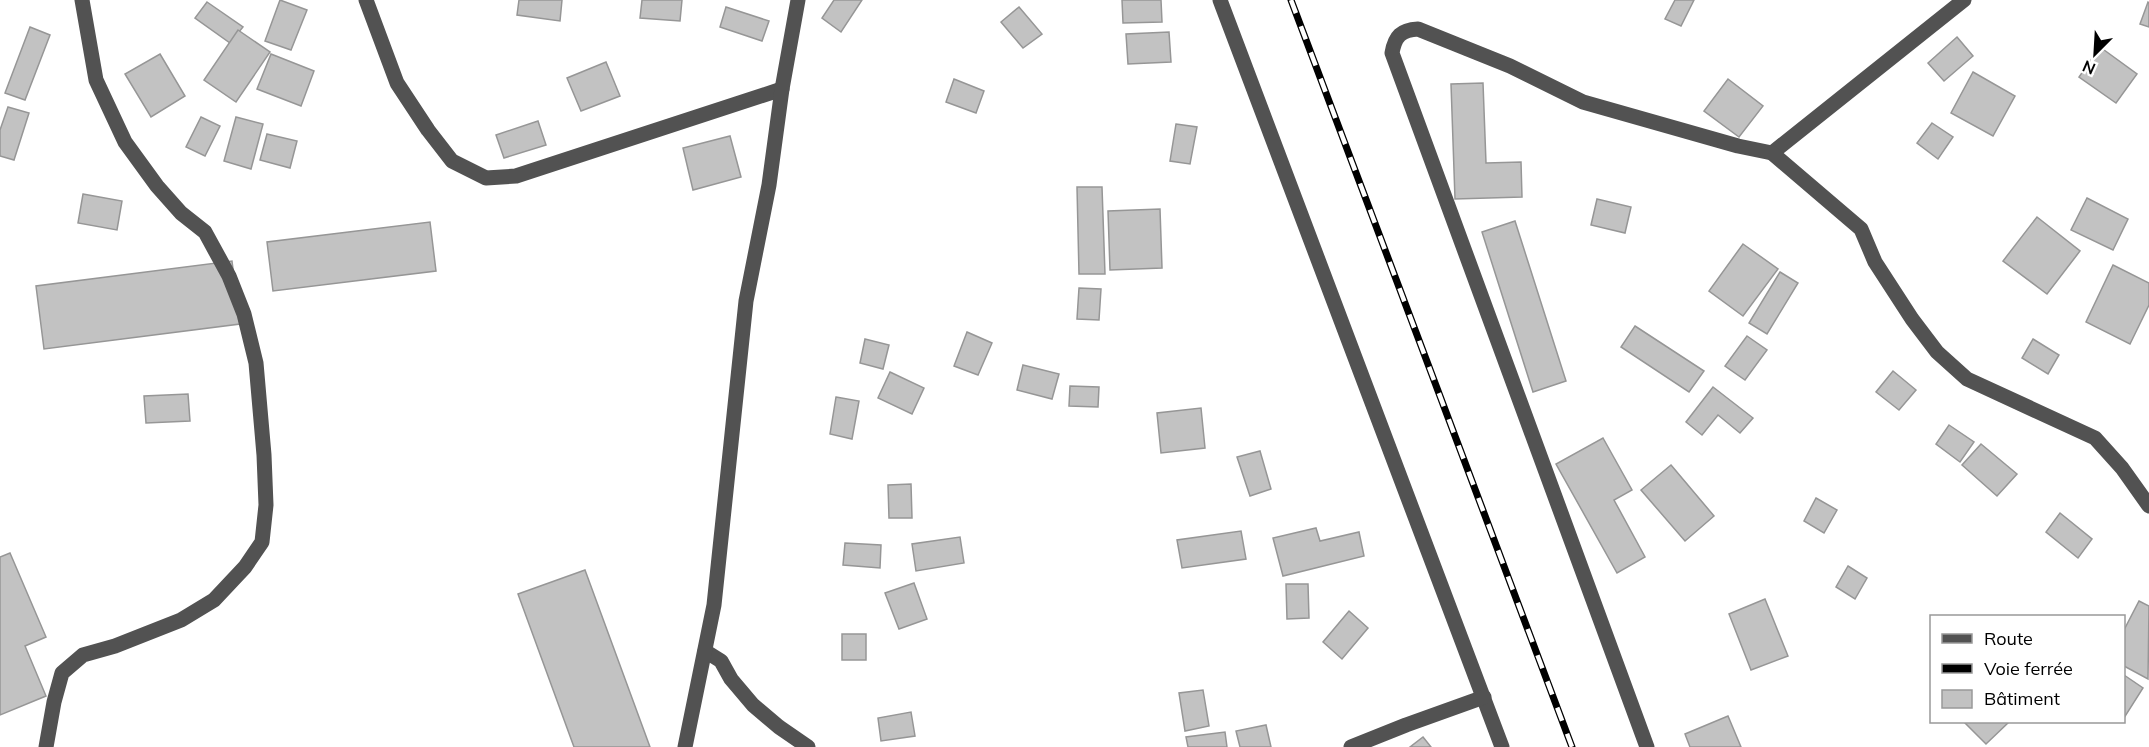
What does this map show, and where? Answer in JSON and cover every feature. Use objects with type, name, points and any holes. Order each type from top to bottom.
[{"type":"street","points":[[46,747],[54,702],[62,674],[83,655],[115,646],[181,620],[214,600],[245,567],[262,542],[266,505],[256,363],[244,314],[229,276],[205,232],[181,213],[157,186],[125,142],[96,80],[82,0]]},
{"type":"street","points":[[366,0],[397,83],[428,130],[452,161],[486,178],[516,176],[782,89]]},
{"type":"street","points":[[685,747],[714,605],[746,301],[769,185],[782,89],[798,0]]},
{"type":"street","points":[[1220,0],[1502,747]]},
{"type":"street","points":[[1772,153],[1964,0]]},
{"type":"street","points":[[1647,747],[1392,53],[1394,40],[1405,30],[1418,29],[1510,66],[1583,102],[1738,146],[1772,153],[1861,228],[1875,262],[1912,319],[1937,352],[1967,379],[2095,438],[2122,468],[2149,506]]},
{"type":"street","points":[[705,651],[721,661],[731,679],[753,705],[778,727],[808,747]]},
{"type":"street","points":[[1351,747],[1484,698]]},
{"type":"building","points":[[280,0],[307,10],[291,50],[265,41]]},
{"type":"building","points":[[519,0],[562,0],[560,21],[517,15]]},
{"type":"building","points":[[642,0],[682,0],[680,21],[640,18]]},
{"type":"building","points":[[834,0],[862,0],[841,32],[822,18]]},
{"type":"building","points":[[1122,0],[1161,0],[1162,22],[1123,23]]},
{"type":"building","points":[[1675,0],[1694,0],[1681,26],[1665,19]]},
{"type":"building","points":[[207,2],[243,27],[230,43],[195,18]]},
{"type":"building","points":[[2149,3],[2149,27],[2140,24]]},
{"type":"building","points":[[726,7],[769,21],[762,41],[720,27]]},
{"type":"building","points":[[1019,7],[1042,34],[1023,48],[1001,22]]},
{"type":"building","points":[[30,27],[50,35],[25,100],[5,93]]},
{"type":"building","points":[[238,30],[270,52],[236,102],[204,80]]},
{"type":"building","points":[[1169,32],[1171,62],[1128,64],[1126,34]]},
{"type":"building","points":[[1957,37],[1973,56],[1944,81],[1928,63]]},
{"type":"building","points":[[2100,47],[2137,74],[2116,103],[2079,77]]},
{"type":"building","points":[[160,54],[185,96],[151,117],[125,74]]},
{"type":"building","points":[[271,54],[314,71],[301,106],[257,89]]},
{"type":"building","points":[[606,62],[620,96],[581,111],[567,78]]},
{"type":"building","points":[[1973,72],[2015,96],[1993,136],[1951,113]]},
{"type":"building","points":[[954,79],[984,91],[976,113],[946,102]]},
{"type":"building","points":[[1728,79],[1763,106],[1739,137],[1704,111]]},
{"type":"building","points":[[1483,83],[1486,163],[1521,162],[1522,197],[1455,199],[1451,84]]},
{"type":"building","points":[[8,107],[29,113],[14,160],[0,156],[0,130]]},
{"type":"building","points":[[201,117],[220,126],[205,156],[186,147]]},
{"type":"building","points":[[236,117],[263,124],[251,169],[224,161]]},
{"type":"building","points":[[538,121],[546,145],[504,158],[496,135]]},
{"type":"building","points":[[1932,123],[1953,137],[1938,159],[1917,143]]},
{"type":"building","points":[[1176,124],[1197,127],[1190,164],[1170,161]]},
{"type":"building","points":[[267,134],[297,141],[290,168],[260,160]]},
{"type":"building","points":[[730,136],[741,177],[693,190],[683,148]]},
{"type":"building","points":[[1077,187],[1102,187],[1105,274],[1079,274]]},
{"type":"building","points":[[83,194],[122,201],[117,230],[78,223]]},
{"type":"building","points":[[2087,198],[2128,219],[2113,250],[2071,230]]},
{"type":"building","points":[[1597,199],[1631,207],[1625,233],[1591,225]]},
{"type":"building","points":[[1160,209],[1162,268],[1110,270],[1108,211]]},
{"type":"building","points":[[2037,217],[2080,251],[2047,294],[2003,261]]},
{"type":"building","points":[[1515,221],[1566,381],[1533,392],[1482,232]]},
{"type":"building","points":[[430,222],[436,271],[273,291],[267,242]]},
{"type":"building","points":[[1743,244],[1778,269],[1743,316],[1709,291]]},
{"type":"building","points":[[232,261],[240,324],[44,349],[36,286]]},
{"type":"building","points":[[2113,265],[2149,283],[2149,305],[2130,344],[2086,322]]},
{"type":"building","points":[[1780,272],[1798,283],[1767,334],[1749,323]]},
{"type":"building","points":[[1079,288],[1101,289],[1099,320],[1077,319]]},
{"type":"building","points":[[1635,326],[1704,371],[1689,392],[1621,347]]},
{"type":"building","points":[[967,332],[992,343],[978,375],[954,366]]},
{"type":"building","points":[[1747,336],[1767,350],[1745,380],[1725,366]]},
{"type":"building","points":[[865,339],[889,345],[883,369],[860,363]]},
{"type":"building","points":[[2033,339],[2059,355],[2048,374],[2022,358]]},
{"type":"building","points":[[1023,365],[1059,374],[1052,399],[1017,390]]},
{"type":"building","points":[[1893,371],[1916,390],[1899,410],[1876,392]]},
{"type":"building","points":[[890,372],[924,388],[912,414],[878,398]]},
{"type":"building","points":[[1070,386],[1099,387],[1098,407],[1069,406]]},
{"type":"building","points":[[1713,387],[1753,418],[1740,433],[1718,415],[1702,435],[1686,422]]},
{"type":"building","points":[[188,394],[190,421],[146,423],[144,396]]},
{"type":"building","points":[[836,397],[859,401],[852,439],[830,434]]},
{"type":"building","points":[[1201,408],[1205,448],[1161,453],[1157,413]]},
{"type":"building","points":[[1949,425],[1974,442],[1960,462],[1936,444]]},
{"type":"building","points":[[1603,438],[1632,490],[1614,500],[1645,557],[1617,573],[1556,464]]},
{"type":"building","points":[[1981,444],[2017,474],[1997,496],[1962,465]]},
{"type":"building","points":[[1260,451],[1271,489],[1250,496],[1237,457]]},
{"type":"building","points":[[1671,465],[1714,516],[1685,541],[1641,490]]},
{"type":"building","points":[[911,484],[912,518],[889,518],[888,485]]},
{"type":"building","points":[[1816,498],[1837,510],[1824,533],[1804,521]]},
{"type":"building","points":[[2060,513],[2092,539],[2078,558],[2046,532]]},
{"type":"building","points":[[1316,528],[1320,541],[1359,532],[1364,556],[1283,576],[1273,538]]},
{"type":"building","points":[[1241,531],[1246,559],[1182,568],[1177,540]]},
{"type":"building","points":[[960,537],[964,563],[916,571],[912,544]]},
{"type":"building","points":[[845,543],[881,545],[880,568],[843,565]]},
{"type":"building","points":[[10,553],[46,637],[25,646],[46,696],[0,715],[0,557]]},
{"type":"building","points":[[1848,566],[1867,578],[1855,599],[1836,587]]},
{"type":"building","points":[[585,570],[650,747],[574,747],[518,594]]},
{"type":"building","points":[[914,583],[927,619],[899,629],[885,593]]},
{"type":"building","points":[[1286,584],[1308,584],[1309,618],[1287,619]]},
{"type":"building","points":[[1765,599],[1788,656],[1751,670],[1729,614]]},
{"type":"building","points":[[2139,601],[2149,606],[2148,679],[2125,667],[2125,628]]},
{"type":"building","points":[[1349,611],[1368,628],[1342,659],[1323,642]]},
{"type":"building","points":[[842,634],[866,634],[866,660],[842,660]]},
{"type":"building","points":[[2125,676],[2143,688],[2125,716]]},
{"type":"building","points":[[1203,690],[1209,726],[1185,731],[1179,693]]},
{"type":"building","points":[[911,712],[915,736],[881,741],[878,718]]},
{"type":"building","points":[[1728,716],[1741,747],[1690,747],[1685,734]]},
{"type":"building","points":[[1965,723],[2008,723],[1986,744]]},
{"type":"building","points":[[1266,725],[1271,747],[1240,747],[1236,731]]},
{"type":"building","points":[[1225,732],[1227,747],[1188,747],[1186,737]]},
{"type":"building","points":[[1423,737],[1431,747],[1410,747]]},
{"type":"railway","points":[[1291,0],[1572,747]]}]
